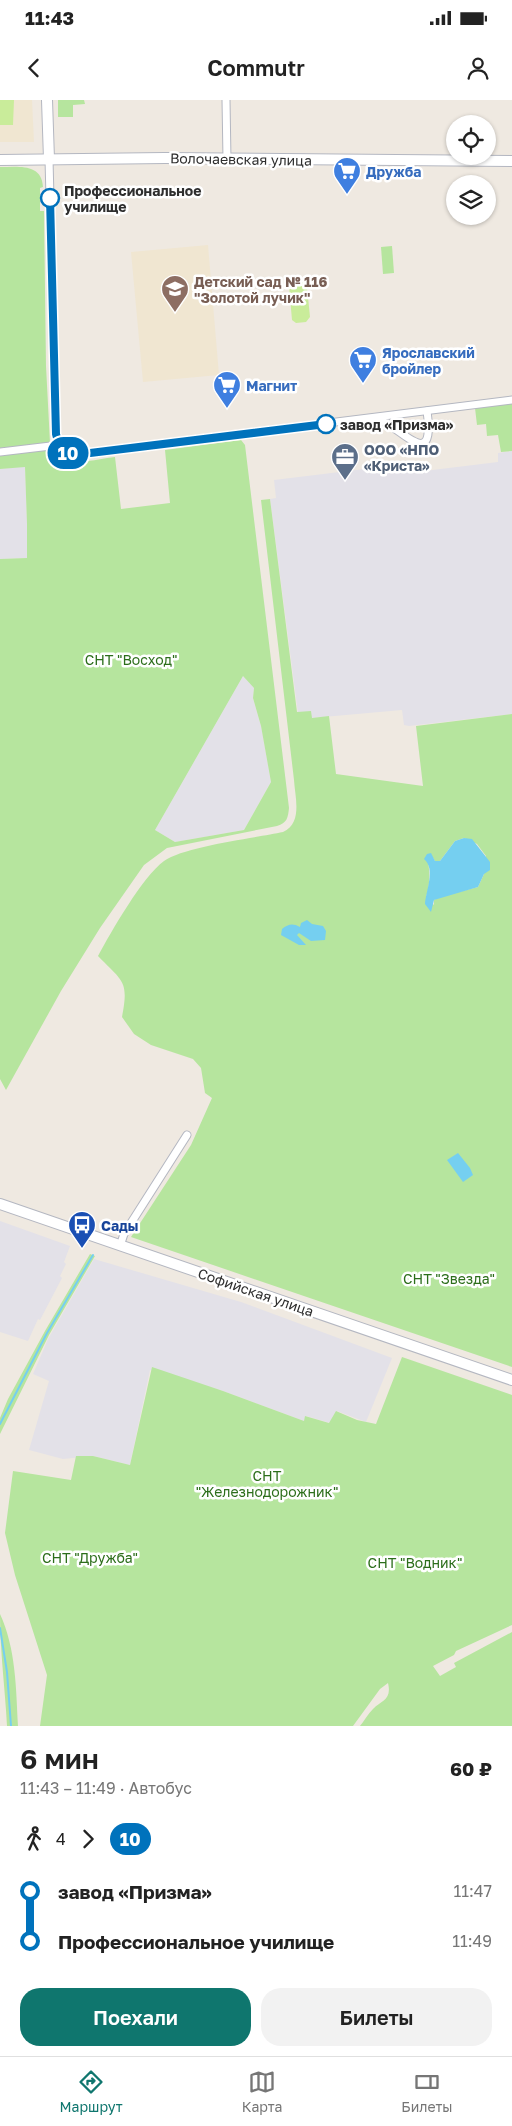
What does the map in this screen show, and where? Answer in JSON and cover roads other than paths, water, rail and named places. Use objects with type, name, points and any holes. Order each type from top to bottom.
[{"type":"street","points":[[47,100],[56,434],[60,445],[70,454],[372,419],[427,410],[512,400]]},
{"type":"street","points":[[226,100],[227,159]]},
{"type":"street","name":"Волочаевская улица","points":[[0,160],[512,161]]},
{"type":"street","points":[[372,419],[386,422],[411,442],[420,443],[429,434],[427,410]]},
{"type":"street","points":[[0,452],[60,445]]},
{"type":"street","points":[[120,1246],[124,1234],[187,1135]]},
{"type":"street","name":"Софийская улица","points":[[0,1204],[512,1380]]},
{"type":"water","points":[[464,838],[472,839],[490,862],[490,870],[484,874],[478,887],[434,900],[431,912],[425,904],[430,874],[428,863],[424,859],[427,854],[431,853],[435,861],[440,861],[455,841]]},
{"type":"water","points":[[307,920],[312,924],[323,926],[326,931],[325,940],[311,941],[299,933],[297,935],[306,945],[299,945],[281,935],[282,929],[286,926],[295,925],[300,927],[301,923]]},
{"type":"water","points":[[458,1153],[473,1175],[463,1182],[447,1160]]},
{"type":"waterway","points":[[0,1424],[47,1333],[93,1255]]},
{"type":"waterway","points":[[0,1628],[7,1672],[11,1726]]},
{"type":"place","name":"Дружба","points":[[347,195]]},
{"type":"place","name":"Профессиональное училище","points":[[50,198]]},
{"type":"place","name":"Детский сад № 116 \"Золотой лучик\"","points":[[175,313]]},
{"type":"place","name":"Ярославский бройлер","points":[[363,384]]},
{"type":"place","name":"Магнит","points":[[227,409]]},
{"type":"place","name":"завод «Призма»","points":[[326,424]]},
{"type":"place","name":"ООО «НПО «Криста»","points":[[345,481]]},
{"type":"place","name":"Сады","points":[[82,1249]]},
{"type":"park label","name":"СНТ \"Восход\"","points":[[131,659]]},
{"type":"park label","name":"СНТ \"Звезда\"","points":[[449,1278]]},
{"type":"park label","name":"СНТ \"Железнодорожник\"","points":[[267,1484]]},
{"type":"park label","name":"СНТ \"Дружба\"","points":[[90,1557]]},
{"type":"park label","name":"СНТ \"Водник\"","points":[[415,1562]]}]
